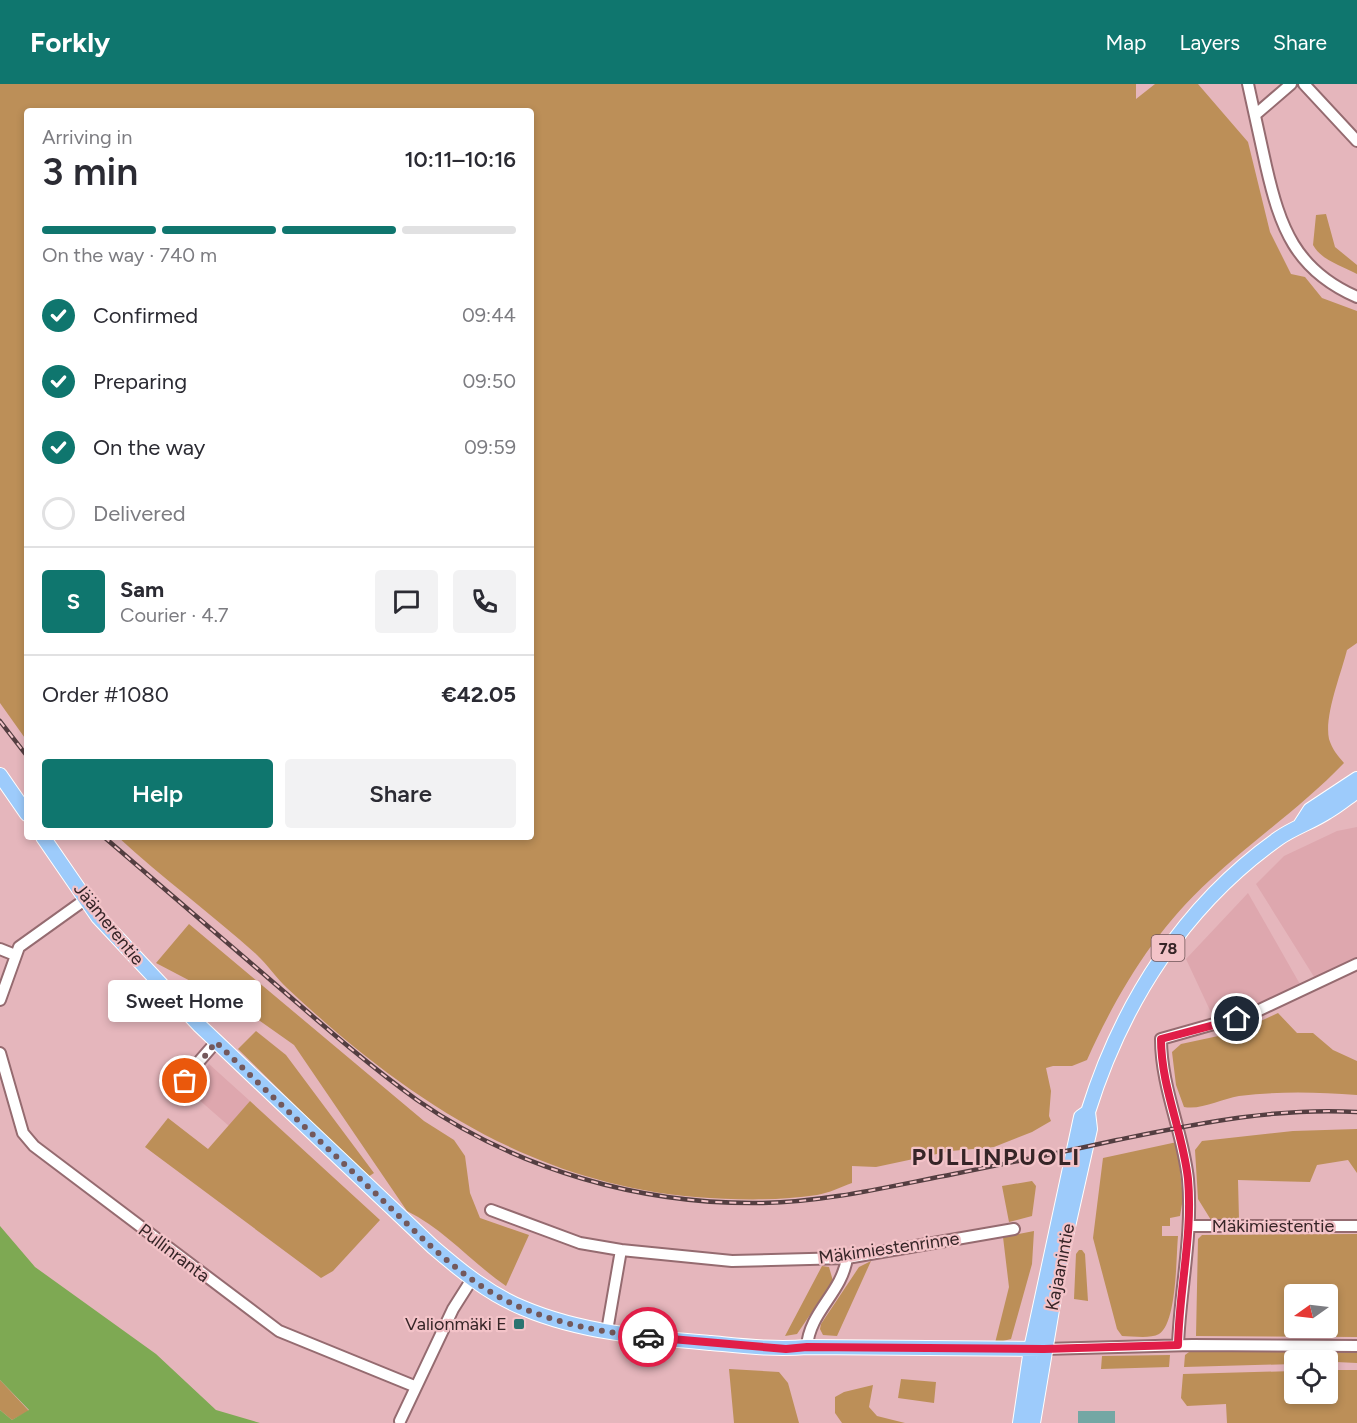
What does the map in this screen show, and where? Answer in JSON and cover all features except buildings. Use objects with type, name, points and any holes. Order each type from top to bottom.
[{"type":"main road","points":[[0,775],[24,810]]},
{"type":"main road","name":"78","points":[[1302,824],[1310,810],[1357,779]]},
{"type":"main road","name":"78","points":[[1020,1423],[1038,1349],[1072,1154],[1081,1117],[1088,1112],[1113,1044],[1155,965],[1200,907],[1217,891],[1279,838],[1327,812],[1357,791]]},
{"type":"main road","name":"Jäämerentie","points":[[45,840],[117,939],[216,1042],[433,1247],[472,1279],[523,1308],[607,1331],[761,1348],[1038,1349]]},
{"type":"main road","name":"78","points":[[1033,1423],[1038,1349]]},
{"type":"street","points":[[1248,84],[1275,203],[1287,235],[1301,257],[1323,279],[1357,297]]},
{"type":"street","points":[[1255,115],[1292,84]]},
{"type":"street","points":[[1304,84],[1355,137]]},
{"type":"street","points":[[0,1000],[15,955],[23,944],[86,899]]},
{"type":"street","points":[[0,949],[15,955]]},
{"type":"street","points":[[1178,1345],[1189,1226],[1187,1177],[1162,1060],[1161,1039],[1252,1013],[1357,964]]},
{"type":"street","points":[[178,1092],[196,1065],[216,1042]]},
{"type":"street","name":"Pullinranta","points":[[0,1053],[23,1133],[34,1146],[279,1331],[414,1386]]},
{"type":"street","name":"Mäkimiestenrinne","points":[[491,1210],[580,1243],[621,1250],[732,1261],[848,1258],[1014,1228]]},
{"type":"street","name":"Mäkimiestentie","points":[[1189,1226],[1357,1226]]},
{"type":"street","points":[[607,1331],[621,1250]]},
{"type":"street","points":[[807,1347],[810,1326],[843,1279],[848,1258]]},
{"type":"street","points":[[400,1421],[414,1386],[423,1373],[453,1309],[472,1279]]},
{"type":"street","name":"Jäämerentie","points":[[1038,1349],[1178,1345],[1357,1346]]},
{"type":"shaded area","points":[[0,84],[1136,84],[1136,99],[1155,84],[1198,84],[1248,142],[1270,232],[1291,274],[1305,277],[1322,298],[1357,311],[1357,643],[1347,650],[1331,707],[1328,730],[1332,746],[1344,763],[1312,794],[1243,851],[1190,899],[1139,964],[1111,1011],[1087,1060],[1072,1066],[1046,1068],[1051,1091],[1049,1116],[1051,1121],[1032,1132],[994,1147],[951,1151],[876,1167],[852,1166],[852,1183],[821,1194],[787,1198],[695,1197],[635,1188],[578,1174],[524,1154],[473,1128],[425,1099],[378,1065],[283,984],[257,955],[121,840],[534,840],[534,108],[24,108],[24,737],[0,703]]},
{"type":"shaded area","points":[[1326,214],[1335,247],[1357,265],[1357,274],[1326,259],[1313,245],[1316,215]]},
{"type":"shaded area","points":[[1357,827],[1357,959],[1316,980],[1256,884],[1284,856],[1337,831]]},
{"type":"shaded area","points":[[1248,893],[1301,986],[1241,1012],[1214,1019],[1186,959]]},
{"type":"shaded area","points":[[189,924],[424,1121],[454,1140],[465,1156],[470,1193],[480,1218],[529,1235],[506,1286],[445,1236],[407,1211],[294,1045],[240,1007],[156,963]]},
{"type":"shaded area","points":[[1278,1013],[1297,1033],[1313,1033],[1333,1050],[1357,1061],[1357,1095],[1269,1093],[1239,1096],[1205,1106],[1184,1107],[1176,1085],[1172,1052],[1181,1044],[1237,1032]]},
{"type":"shaded area","points":[[256,1031],[286,1055],[374,1173],[368,1177],[238,1049]]},
{"type":"shaded area","points":[[209,1064],[250,1101],[229,1126],[189,1091]]},
{"type":"shaded area","points":[[250,1101],[380,1220],[333,1271],[321,1278],[145,1147],[168,1118],[208,1149]]},
{"type":"shaded area","points":[[1357,1129],[1357,1173],[1348,1160],[1317,1165],[1310,1182],[1238,1180],[1239,1219],[1211,1220],[1198,1199],[1195,1150],[1202,1141],[1293,1131]]},
{"type":"shaded area","points":[[1177,1142],[1183,1198],[1180,1216],[1170,1218],[1170,1226],[1162,1226],[1162,1236],[1178,1236],[1175,1289],[1169,1317],[1165,1327],[1155,1336],[1122,1336],[1117,1329],[1093,1238],[1103,1158]]},
{"type":"shaded area","points":[[1032,1181],[1036,1186],[1032,1216],[1009,1222],[1002,1186]]},
{"type":"shaded area","points":[[0,1226],[35,1267],[156,1354],[216,1410],[260,1423],[0,1423],[0,1410],[12,1420],[29,1410],[0,1380]]},
{"type":"shaded area","points":[[1034,1231],[1032,1264],[1011,1339],[995,1343],[1009,1287],[1003,1237]]},
{"type":"shaded area","points":[[1357,1234],[1357,1337],[1338,1337],[1338,1284],[1284,1284],[1284,1337],[1196,1336],[1198,1239],[1202,1235]]},
{"type":"shaded area","points":[[1079,1250],[1085,1254],[1088,1301],[1074,1299],[1076,1254]]},
{"type":"shaded area","points":[[871,1261],[837,1336],[823,1335],[820,1329],[821,1324],[859,1267]]},
{"type":"shaded area","points":[[822,1266],[829,1267],[833,1281],[797,1334],[785,1336]]},
{"type":"shaded area","points":[[1189,1352],[1284,1352],[1284,1364],[1184,1367],[1185,1355]]},
{"type":"shaded area","points":[[1338,1352],[1357,1352],[1357,1363],[1338,1362]]},
{"type":"shaded area","points":[[1170,1355],[1169,1367],[1101,1369],[1102,1356]]},
{"type":"shaded area","points":[[729,1369],[779,1372],[788,1383],[799,1423],[734,1423]]},
{"type":"shaded area","points":[[1338,1370],[1357,1370],[1357,1423],[1227,1423],[1226,1404],[1187,1406],[1181,1398],[1183,1374],[1284,1371],[1284,1404],[1338,1404]]},
{"type":"shaded area","points":[[901,1379],[936,1382],[934,1403],[898,1398]]},
{"type":"shaded area","points":[[0,1380],[29,1411],[12,1420],[0,1410]]},
{"type":"shaded area","points":[[873,1385],[869,1407],[877,1416],[905,1423],[842,1423],[835,1413],[835,1397],[844,1392]]},
{"type":"railway","points":[[0,721],[24,752]]},
{"type":"railway","points":[[107,840],[340,1040],[417,1100],[456,1125],[497,1146],[539,1164],[627,1190],[672,1198],[717,1202],[763,1203],[811,1200],[883,1188],[1236,1118],[1296,1112],[1357,1112]]},
{"type":"way so far","points":[[185,1081],[216,1042],[433,1247],[484,1288],[503,1299],[545,1316],[607,1331],[648,1337]]},
{"type":"place","name":"Sweet Home","points":[[185,1081]]},
{"type":"place","name":"Valionmäki E","points":[[519,1324]]},
{"type":"district","name":"PULLINPUOLI","points":[[996,1157]]},
{"type":"route","points":[[648,1337],[786,1349],[807,1347],[1044,1349],[1178,1345],[1189,1226],[1189,1196],[1186,1167],[1162,1060],[1161,1039],[1237,1019]]}]
